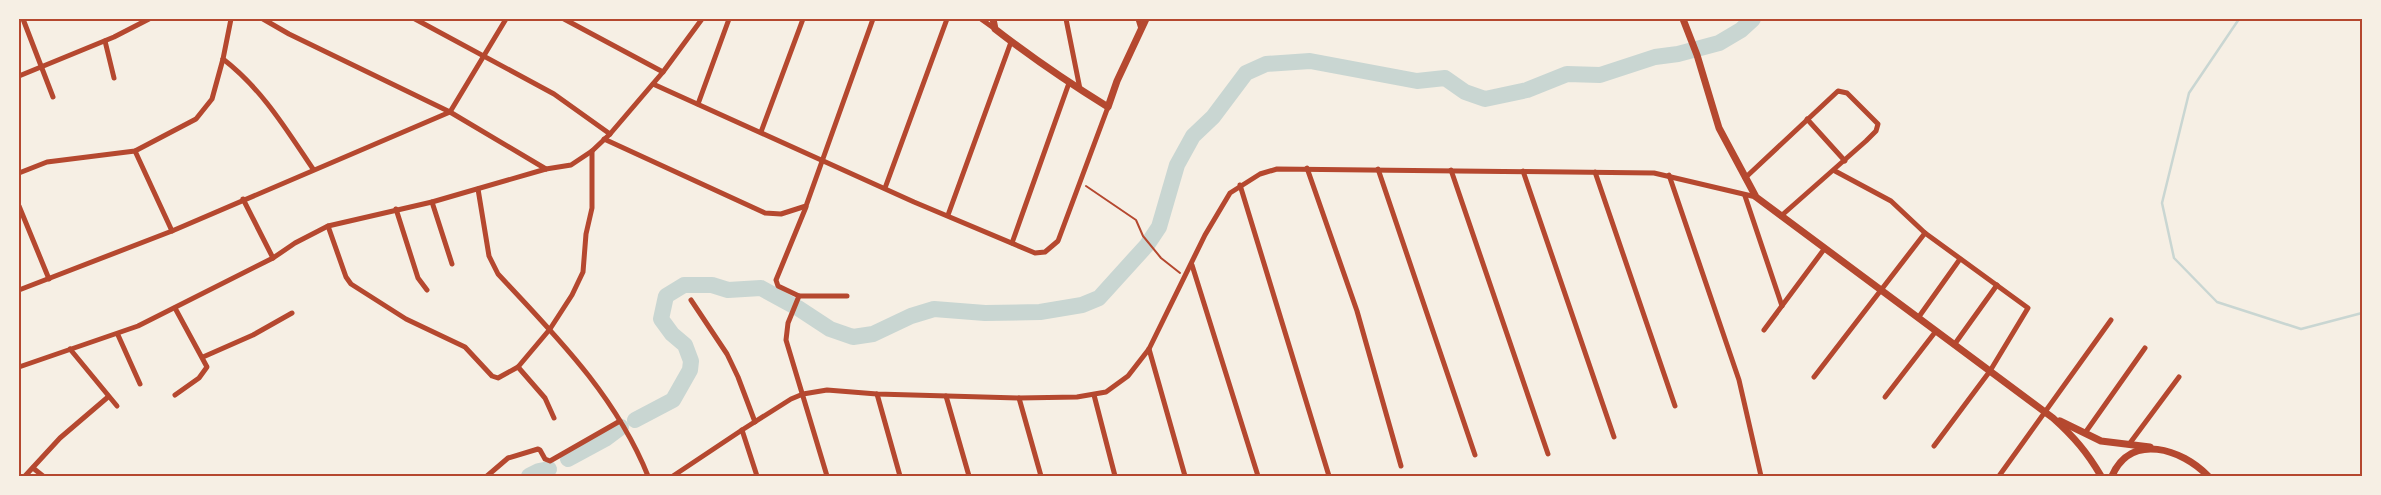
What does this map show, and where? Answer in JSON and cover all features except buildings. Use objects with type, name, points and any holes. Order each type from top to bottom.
[{"type":"street","points":[[23,19],[53,97]]},
{"type":"street","points":[[19,76],[105,40],[148,19]]},
{"type":"street","points":[[19,173],[47,162],[134,152],[196,119],[212,99],[231,19]]},
{"type":"street","points":[[263,19],[289,34],[450,112],[546,169]]},
{"type":"street","points":[[415,19],[554,94],[610,134]]},
{"type":"street","points":[[19,290],[172,230],[450,112],[506,19]]},
{"type":"street","points":[[564,19],[664,72]]},
{"type":"street","points":[[20,366],[118,334],[175,308],[273,258],[295,243],[328,226],[432,202],[546,169],[571,165],[592,152],[610,134],[664,72],[702,19]]},
{"type":"street","points":[[698,104],[729,19]]},
{"type":"street","points":[[761,132],[803,19]]},
{"type":"street","points":[[847,296],[799,296],[778,286],[776,280],[806,206],[873,19]]},
{"type":"street","points":[[885,188],[947,19]]},
{"type":"street","points":[[981,19],[1069,83],[1108,106]]},
{"type":"street","points":[[993,19],[995,28]]},
{"type":"street","points":[[1066,19],[1080,90]]},
{"type":"street","points":[[1138,19],[1141,29]]},
{"type":"street","points":[[653,84],[1012,243],[1036,253],[1045,252],[1058,241],[1108,106],[1146,19]]},
{"type":"street","points":[[1683,19],[1697,55],[1719,128],[1756,197],[2053,418],[2073,435],[2090,456],[2101,476]]},
{"type":"street","points":[[105,40],[114,78]]},
{"type":"street","points":[[948,215],[1011,42]]},
{"type":"street","points":[[223,59],[242,73],[263,96],[313,170]]},
{"type":"street","points":[[1012,243],[1069,83]]},
{"type":"street","points":[[1745,178],[1838,91],[1844,91],[1878,124],[1876,131],[1835,171],[1781,216]]},
{"type":"street","points":[[1806,120],[1845,161]]},
{"type":"street","points":[[604,139],[765,212],[781,214],[806,206]]},
{"type":"street","points":[[134,152],[172,230]]},
{"type":"street","points":[[328,226],[346,277],[357,290],[406,319],[464,347],[495,378],[518,367],[550,330],[572,295],[583,272],[586,234],[592,208],[592,152]]},
{"type":"street","points":[[1307,168],[1357,311],[1401,466]]},
{"type":"street","points":[[673,476],[754,422],[791,399],[803,394],[827,390],[877,394],[1019,398],[1094,395],[1106,392],[1128,376],[1149,350],[1218,211],[1230,194],[1240,185],[1260,174],[1277,169],[1654,173],[1756,197]]},
{"type":"street","points":[[1378,169],[1475,455]]},
{"type":"street","points":[[1451,170],[1548,454]]},
{"type":"street","points":[[1523,171],[1614,437]]},
{"type":"street","points":[[1835,171],[1891,201],[1925,233],[2027,305],[2028,310],[1990,371],[1934,446]]},
{"type":"street","points":[[1595,172],[1675,406]]},
{"type":"street","points":[[1669,175],[1738,380],[1761,476]]},
{"type":"street","points":[[1240,185],[1329,476]]},
{"type":"street","points":[[478,188],[491,263],[498,274],[576,357],[620,421],[640,455],[648,476]]},
{"type":"street","points":[[1746,196],[1782,306]]},
{"type":"street","points":[[243,199],[273,258]]},
{"type":"street","points":[[432,202],[452,264]]},
{"type":"street","points":[[19,206],[49,279]]},
{"type":"street","points":[[396,209],[418,278],[428,290]]},
{"type":"street","points":[[1814,377],[1925,233]]},
{"type":"street","points":[[1764,330],[1825,248]]},
{"type":"street","points":[[1918,318],[1960,259]]},
{"type":"street","points":[[1192,265],[1258,476]]},
{"type":"street","points":[[1954,345],[1997,285]]},
{"type":"street","points":[[799,296],[788,323],[786,340],[828,476]]},
{"type":"street","points":[[691,300],[727,354],[738,377],[754,422]]},
{"type":"street","points":[[175,308],[207,367],[199,378],[175,395]]},
{"type":"street","points":[[203,357],[253,335],[292,313]]},
{"type":"street","points":[[1998,476],[2111,320]]},
{"type":"street","points":[[1885,397],[1936,331]]},
{"type":"street","points":[[118,334],[140,384]]},
{"type":"street","points":[[2085,433],[2146,348]]},
{"type":"street","points":[[70,349],[117,406]]},
{"type":"street","points":[[1149,350],[1185,476]]},
{"type":"street","points":[[518,367],[545,398],[554,418]]},
{"type":"street","points":[[2130,443],[2179,377]]},
{"type":"street","points":[[877,394],[900,476]]},
{"type":"street","points":[[1094,395],[1115,476]]},
{"type":"street","points":[[946,396],[970,476]]},
{"type":"street","points":[[25,476],[60,438],[108,397]]},
{"type":"street","points":[[1019,398],[1041,476]]},
{"type":"street","points":[[2053,418],[2101,440],[2153,447],[2178,454],[2199,467],[2208,476]]},
{"type":"street","points":[[487,476],[508,458],[538,449],[545,459],[550,461],[620,421]]},
{"type":"street","points":[[742,430],[757,476]]},
{"type":"street","points":[[2112,476],[2115,468],[2128,457],[2153,447]]},
{"type":"street","points":[[33,468],[43,476]]},
{"type":"street","points":[[683,470],[685,476]]},
{"type":"path","points":[[1079,181],[1136,220],[1142,236],[1161,258],[1186,278]]},
{"type":"waterway","points":[[798,308],[830,329],[853,337],[873,334],[911,316],[934,309],[985,313],[1040,312],[1082,305],[1099,298],[1147,245],[1159,227],[1177,165],[1193,136],[1213,117],[1246,73],[1266,64],[1310,61],[1417,81],[1445,78],[1465,92],[1485,99],[1527,90],[1567,74],[1600,75],[1655,57],[1678,54],[1719,43],[1741,30],[1753,19]]},
{"type":"waterway","points":[[2239,19],[2189,93],[2162,203],[2174,258],[2217,302],[2301,329],[2362,313]]},
{"type":"waterway","points":[[635,420],[673,400],[690,370],[691,361],[685,345],[672,334],[661,319],[666,296],[684,285],[712,285],[728,290],[761,288],[792,305]]},
{"type":"waterway","points":[[568,459],[605,439],[621,427]]},
{"type":"waterway","points":[[529,476],[549,469]]}]
